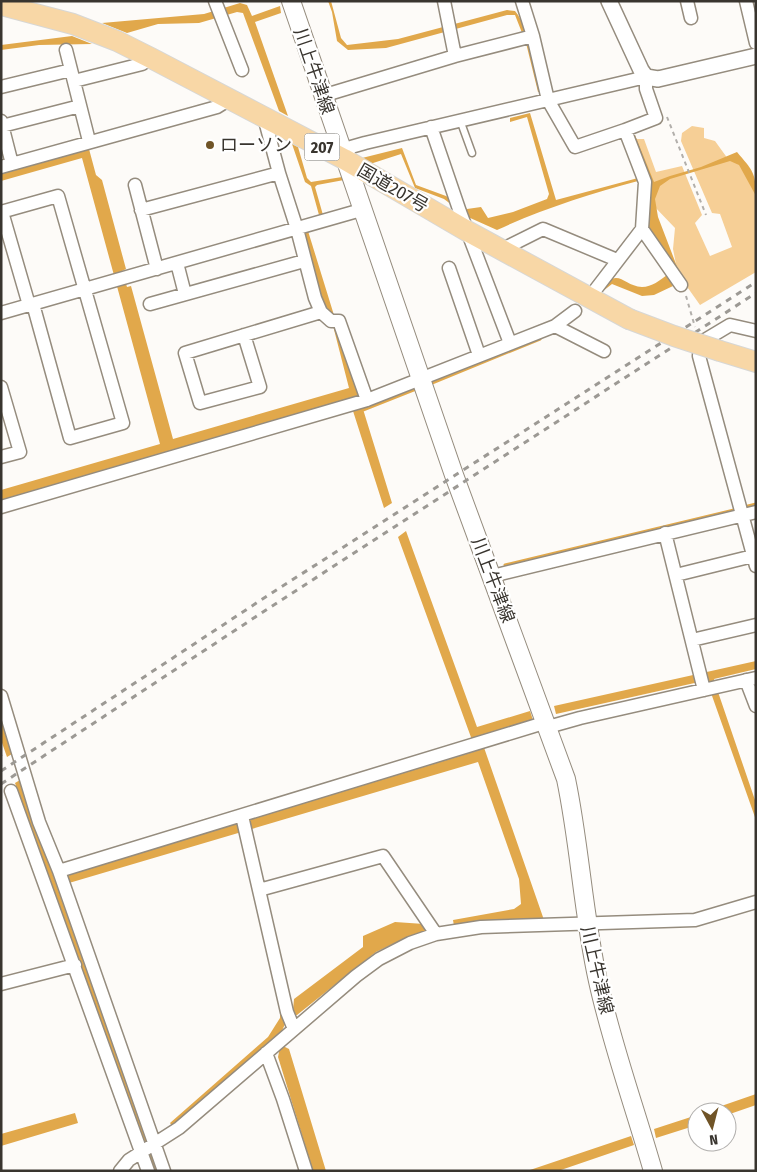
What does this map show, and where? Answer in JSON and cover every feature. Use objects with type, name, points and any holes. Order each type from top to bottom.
[{"type":"highway","name":"国道207号","points":[[1,5],[73,24],[117,41],[344,159],[467,231],[629,319],[674,336],[756,362]]},
{"type":"main road","name":"川上牛津線","points":[[290,1],[420,378],[566,779],[575,822],[586,924],[598,982],[653,1171]]},
{"type":"street","points":[[444,1],[455,56]]},
{"type":"street","points":[[522,1],[527,38],[548,100],[575,147],[656,118],[646,89],[646,77],[640,70],[609,1]]},
{"type":"street","points":[[687,1],[691,18]]},
{"type":"street","points":[[746,1],[756,43]]},
{"type":"street","points":[[218,9],[242,70]]},
{"type":"street","points":[[322,96],[455,56],[527,38]]},
{"type":"street","points":[[66,50],[89,141]]},
{"type":"street","points":[[344,159],[351,148],[365,142],[646,77],[658,79],[756,56]]},
{"type":"street","points":[[1,87],[142,64],[151,58]]},
{"type":"street","points":[[80,106],[2,126],[6,165],[217,107],[230,99]]},
{"type":"street","points":[[264,117],[315,298],[321,312],[331,322],[339,321],[367,400]]},
{"type":"street","points":[[431,127],[467,231],[510,343]]},
{"type":"street","points":[[596,289],[642,229],[644,182],[625,130]]},
{"type":"street","points":[[141,210],[279,173]]},
{"type":"street","points":[[135,185],[158,269]]},
{"type":"street","points":[[58,196],[86,289],[123,423],[70,438],[2,212],[58,196]]},
{"type":"street","points":[[1,313],[362,210]]},
{"type":"street","points":[[501,250],[543,229],[617,260]]},
{"type":"street","points":[[642,229],[681,285]]},
{"type":"street","points":[[150,304],[304,261]]},
{"type":"street","points":[[177,263],[185,294]]},
{"type":"street","points":[[448,268],[478,355]]},
{"type":"street","points":[[1,507],[367,400],[555,326],[575,311]]},
{"type":"street","points":[[244,335],[260,387],[200,403],[185,353],[244,335],[321,312]]},
{"type":"street","points":[[676,574],[755,561],[699,356],[700,343],[730,325],[756,331]]},
{"type":"street","points":[[555,326],[604,351]]},
{"type":"street","points":[[1,387],[20,452],[1,457]]},
{"type":"street","points":[[492,576],[665,533],[740,509],[756,512]]},
{"type":"street","points":[[665,533],[704,690]]},
{"type":"street","points":[[692,640],[756,625]]},
{"type":"street","points":[[59,871],[486,741],[547,725],[751,679],[756,706]]},
{"type":"street","points":[[1,696],[39,822],[59,871],[164,1171]]},
{"type":"street","points":[[11,791],[148,1171]]},
{"type":"street","points":[[242,816],[289,1025]]},
{"type":"street","points":[[259,890],[383,856],[436,934]]},
{"type":"street","points":[[120,1171],[129,1160],[178,1128],[271,1049],[289,1025],[379,959],[410,943],[436,934],[481,927],[695,920],[756,902]]},
{"type":"street","points":[[1,984],[74,965]]},
{"type":"street","points":[[271,1049],[306,1171]]},
{"type":"lane","points":[[460,120],[472,153]]},
{"type":"path","points":[[666,112],[706,215]]},
{"type":"path","points":[[681,285],[700,343]]},
{"type":"shaded area","points":[[328,1],[331,1],[341,38],[347,45],[398,39],[507,10],[515,11],[525,28],[528,38],[539,92],[526,43],[515,15],[507,15],[386,48],[348,50],[337,41]]},
{"type":"shaded area","points":[[240,3],[247,5],[252,16],[280,6],[281,13],[255,22],[288,116],[279,111],[243,13],[237,12],[199,23],[158,24],[127,33],[102,23],[204,14]]},
{"type":"shaded area","points":[[72,36],[92,44],[39,45],[1,50],[1,45]]},
{"type":"shaded area","points":[[530,113],[556,200],[638,178],[638,181],[566,202],[497,230],[468,217],[444,199],[415,188],[401,154],[370,164],[362,158],[402,148],[416,185],[446,196],[467,209],[481,207],[488,218],[513,212],[547,199],[549,194],[527,117],[510,122],[510,118]]},
{"type":"shaded area","points":[[692,126],[704,128],[704,138],[715,141],[728,159],[742,164],[756,190],[756,272],[700,305],[678,274],[673,249],[675,228],[653,205],[635,139],[644,139],[656,172],[682,166],[702,215],[695,223],[710,256],[732,247],[720,214],[712,213],[681,141],[682,133]]},
{"type":"shaded area","points":[[632,135],[635,135],[654,182],[701,167],[737,152],[754,176],[756,196],[739,165],[730,161],[670,179],[660,186],[655,199],[658,217],[681,277],[649,229]]},
{"type":"shaded area","points":[[292,144],[298,147],[307,178],[311,182],[342,177],[344,180],[315,187],[323,215],[308,231],[392,503],[384,508],[353,411],[357,409],[354,398],[1,500],[1,490],[160,444],[82,158],[1,181],[1,174],[89,149],[96,175],[102,180],[126,269],[122,271],[127,287],[131,286],[173,439],[349,388],[330,314],[319,297],[303,232],[319,215],[311,186],[305,182]]},
{"type":"shaded area","points":[[667,275],[673,286],[654,295],[642,296],[612,284],[603,291],[601,289],[607,282],[616,278],[635,286],[646,287]]},
{"type":"shaded area","points":[[406,531],[477,727],[530,711],[533,720],[480,736],[544,920],[454,926],[453,920],[514,909],[521,904],[519,879],[478,762],[69,883],[67,875],[476,751],[398,537]]},
{"type":"shaded area","points":[[756,661],[756,669],[714,679],[756,803],[756,820],[708,680],[556,714],[554,706]]},
{"type":"shaded area","points":[[1,716],[12,754],[7,757],[1,740]]},
{"type":"shaded area","points":[[20,780],[157,1171],[152,1171],[15,783]]},
{"type":"shaded area","points":[[395,922],[424,924],[426,931],[403,939],[376,952],[297,1015],[293,1015],[285,1024],[281,1033],[285,1047],[289,1049],[326,1171],[313,1171],[278,1057],[279,1052],[275,1039],[172,1126],[170,1123],[268,1037],[280,1018],[280,1005],[293,1010],[294,999],[363,947],[363,936]]},
{"type":"shaded area","points":[[756,1094],[756,1105],[737,1112],[737,1102],[733,1102]]},
{"type":"shaded area","points":[[75,1113],[78,1123],[1,1146],[1,1134]]},
{"type":"shaded area","points":[[687,1118],[687,1128],[656,1138],[654,1129]]},
{"type":"shaded area","points":[[631,1136],[634,1145],[558,1171],[527,1171]]},
{"type":"waterway","points":[[432,383],[540,339]]},
{"type":"waterway","points":[[363,410],[416,389]]},
{"type":"waterway","points":[[744,507],[756,504]]},
{"type":"waterway","points":[[505,565],[738,509]]},
{"type":"railway","points":[[1,771],[261,600],[756,282]]},
{"type":"railway","points":[[1,784],[756,293]]},
{"type":"place","name":"ローソン","points":[[210,145]]}]
